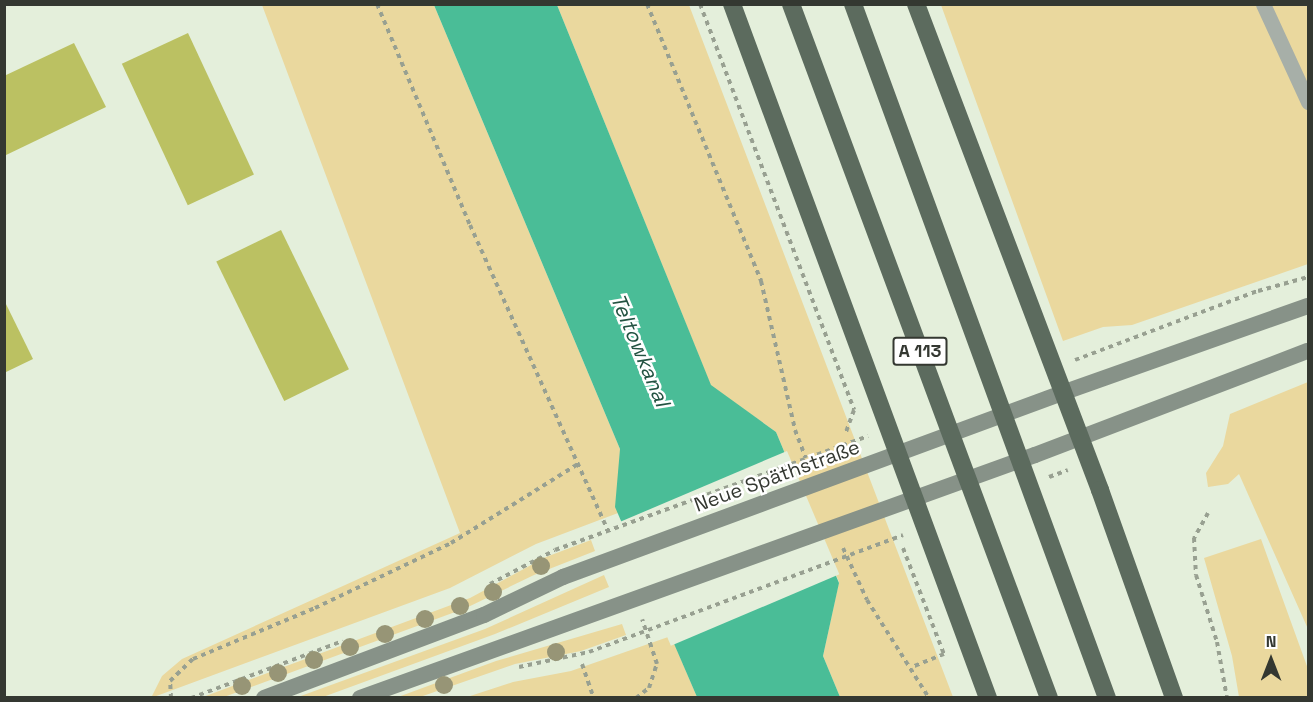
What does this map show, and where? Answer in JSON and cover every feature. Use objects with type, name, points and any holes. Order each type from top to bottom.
[{"type":"highway","points":[[732,4],[906,451],[988,698]]},
{"type":"highway","name":"A 113","points":[[790,4],[1049,698]]},
{"type":"highway","name":"A 113","points":[[853,4],[1107,698]]},
{"type":"highway","points":[[916,4],[1174,698]]},
{"type":"main road","name":"Neue Späthstraße","points":[[264,698],[484,615],[600,564],[1062,393],[1308,306]]},
{"type":"main road","points":[[360,698],[854,518],[922,496],[1308,351]]},
{"type":"lane","points":[[1263,4],[1308,102]]},
{"type":"path","points":[[376,4],[470,225],[600,509]]},
{"type":"path","points":[[647,4],[761,281],[795,430],[807,461]]},
{"type":"path","points":[[700,4],[854,410],[846,432]]},
{"type":"path","points":[[1110,347],[1258,291],[1308,278]]},
{"type":"path","points":[[487,586],[528,562],[590,537],[828,450]]},
{"type":"path","points":[[171,698],[170,681],[193,659],[452,543],[578,464]]},
{"type":"path","points":[[1037,482],[1070,469]]},
{"type":"path","points":[[1208,513],[1194,538],[1196,575],[1217,642],[1227,698]]},
{"type":"path","points":[[841,545],[867,600],[912,667],[929,698]]},
{"type":"path","points":[[903,549],[944,654],[912,667]]},
{"type":"path","points":[[516,668],[581,654],[866,551]]},
{"type":"path","points":[[191,698],[345,640]]},
{"type":"path","points":[[582,664],[594,698]]},
{"type":"shaded area","points":[[262,5],[434,5],[620,449],[618,513],[536,544],[450,588],[151,698],[162,676],[182,659],[460,533]]},
{"type":"shaded area","points":[[557,5],[689,5],[953,697],[840,697],[823,656],[839,582],[776,432],[711,386]]},
{"type":"shaded area","points":[[941,5],[1308,5],[1308,264],[1132,325],[1103,327],[1063,341]]},
{"type":"shaded area","points":[[1308,382],[1308,629],[1239,474],[1228,484],[1208,487],[1206,473],[1223,446],[1230,414]]},
{"type":"shaded area","points":[[1261,539],[1308,669],[1308,697],[1239,697],[1232,656],[1204,558]]},
{"type":"shaded area","points":[[591,540],[595,551],[534,575],[466,608],[224,697],[203,697],[470,598],[546,557]]},
{"type":"shaded area","points":[[604,575],[609,587],[495,634],[323,697],[298,697],[485,629]]},
{"type":"shaded area","points":[[622,624],[626,635],[581,651],[515,664],[420,697],[398,697],[496,661]]},
{"type":"shaded area","points":[[671,636],[697,697],[464,698],[513,682],[571,671]]},
{"type":"water","name":"Teltowkanal","points":[[434,5],[557,5],[711,385],[776,432],[839,583],[823,656],[840,697],[697,697],[615,507],[620,449]]},
{"type":"pier","points":[[787,451],[839,574],[671,646],[619,523]]},
{"type":"building","points":[[188,33],[254,174],[188,205],[122,64]]},
{"type":"building","points":[[74,43],[106,107],[4,156],[4,76]]},
{"type":"building","points":[[281,230],[349,369],[284,401],[216,262]]},
{"type":"building","points":[[4,300],[33,359],[4,373]]}]
